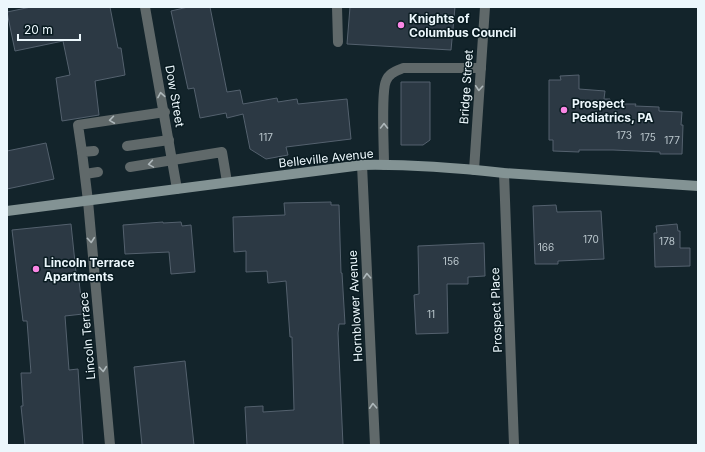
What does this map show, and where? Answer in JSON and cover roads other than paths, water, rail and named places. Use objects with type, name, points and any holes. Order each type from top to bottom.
[{"type":"main road","name":"Belleville Avenue","points":[[7,211],[362,165],[474,170],[504,174],[698,186]]},
{"type":"street","name":"Dow Street","points":[[145,7],[165,112],[177,189]]},
{"type":"street","points":[[337,7],[338,42]]},
{"type":"street","name":"Bridge Street","points":[[474,170],[485,7]]},
{"type":"street","points":[[384,165],[384,99],[386,81],[391,73],[403,68],[481,68]]},
{"type":"street","name":"Lincoln Terrace","points":[[110,445],[88,201],[78,125],[165,112]]},
{"type":"street","points":[[128,146],[169,140]]},
{"type":"street","points":[[82,152],[94,151]]},
{"type":"street","points":[[130,167],[222,152],[227,182]]},
{"type":"street","name":"Hornblower Avenue","points":[[362,165],[375,445]]},
{"type":"street","points":[[85,174],[98,172]]},
{"type":"street","name":"Prospect Place","points":[[504,174],[514,445]]},
{"type":"place","name":"Knights of Columbus Council","points":[[401,25]]},
{"type":"place","name":"Prospect Pediatrics, PA","points":[[564,110]]},
{"type":"place","name":"Lincoln Terrace Apartments","points":[[36,269]]}]
